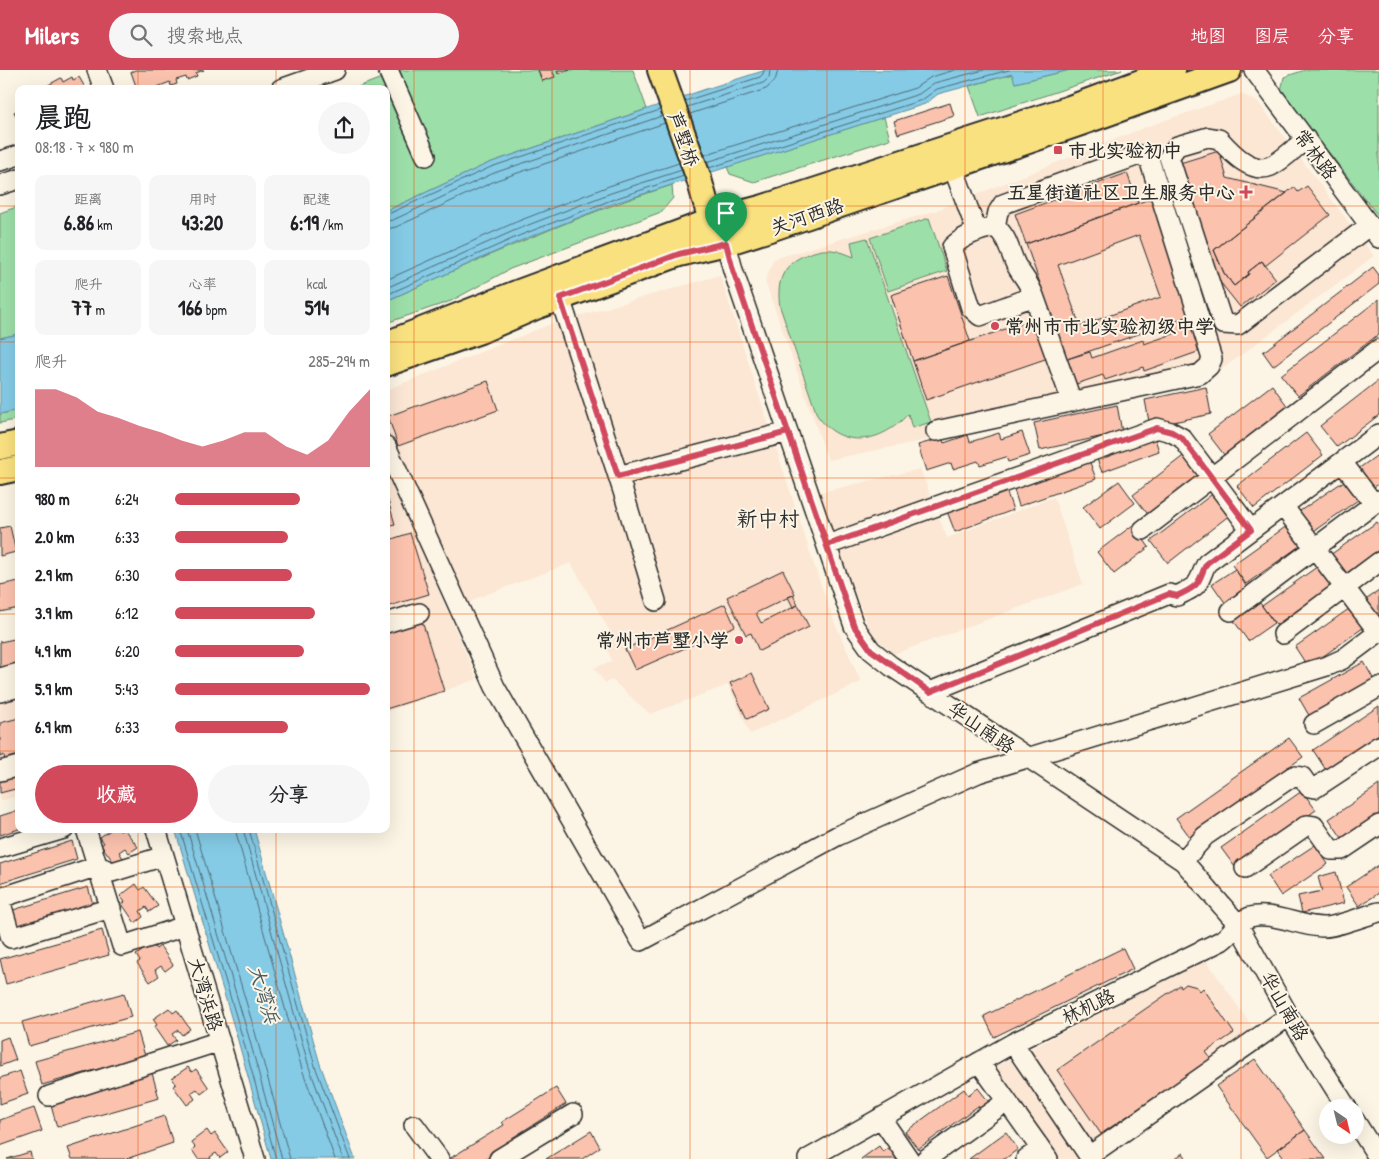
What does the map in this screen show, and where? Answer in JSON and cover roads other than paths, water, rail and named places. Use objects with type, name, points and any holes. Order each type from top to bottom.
[{"type":"main road","points":[[660,70],[678,96]]},
{"type":"main road","points":[[678,70],[678,96]]},
{"type":"main road","name":"关河西路","points":[[390,342],[518,292],[719,219],[764,207],[1061,111],[1173,70]]},
{"type":"main road","name":"关河西路","points":[[390,363],[480,331],[560,298],[679,254],[726,243],[953,167],[1228,70]]},
{"type":"main road","name":"芦墅桥","points":[[678,96],[719,219]]},
{"type":"main road","points":[[719,219],[726,243]]},
{"type":"main road","points":[[0,447],[15,444]]},
{"type":"main road","points":[[0,472],[15,469]]},
{"type":"street","points":[[97,70],[103,85]]},
{"type":"street","points":[[292,85],[335,70]]},
{"type":"street","points":[[388,70],[426,156]]},
{"type":"street","name":"常林路","points":[[1254,70],[1374,231]]},
{"type":"street","points":[[1306,140],[1270,166],[1260,167],[1242,162],[1219,139],[1208,137],[1177,146],[1169,157],[1223,324],[1238,325],[1374,231]]},
{"type":"street","points":[[936,431],[1200,374],[1209,366],[1212,359],[1149,159],[1139,155],[1003,204],[986,229]]},
{"type":"street","points":[[0,161],[15,156]]},
{"type":"street","points":[[953,167],[986,229]]},
{"type":"street","points":[[0,185],[15,180]]},
{"type":"street","points":[[1034,296],[980,316],[971,308],[952,248],[959,239],[986,229],[1003,233],[1016,265],[1029,282],[1072,402]]},
{"type":"street","name":"华山南路","points":[[726,243],[733,270],[854,626],[871,650],[930,692],[1183,861],[1237,923],[1289,1016],[1341,1099]]},
{"type":"street","points":[[560,298],[618,476],[656,601]]},
{"type":"street","points":[[1143,530],[1379,349]]},
{"type":"street","points":[[827,545],[1157,428],[1172,432],[1182,438],[1251,530]]},
{"type":"street","points":[[618,476],[788,432]]},
{"type":"street","points":[[930,692],[1169,594],[1177,596],[1191,588],[1198,583],[1207,563],[1379,434]]},
{"type":"street","points":[[390,455],[495,687],[642,942],[837,836],[978,773],[1330,666],[1342,659],[1379,632],[1283,506]]},
{"type":"street","points":[[1231,611],[1376,502],[1342,462]]},
{"type":"street","points":[[1283,634],[1379,562]]},
{"type":"street","points":[[390,622],[418,612]]},
{"type":"street","points":[[0,678],[15,674]]},
{"type":"street","points":[[1314,724],[1379,687]]},
{"type":"street","points":[[0,692],[15,688]]},
{"type":"street","points":[[1183,861],[1206,836],[1293,776],[1302,777],[1309,787],[1315,788],[1379,746]]},
{"type":"street","points":[[0,771],[15,767]]},
{"type":"street","points":[[1245,868],[1307,825],[1314,826],[1331,850],[1342,850],[1379,825]]},
{"type":"street","points":[[0,848],[51,833]]},
{"type":"street","points":[[87,833],[122,946],[185,926]]},
{"type":"street","name":"大湾浜路","points":[[157,833],[255,1159]]},
{"type":"street","points":[[111,908],[12,938],[0,899],[98,866],[112,872],[164,856]]},
{"type":"street","points":[[1237,923],[1252,917],[1269,917],[1324,928],[1379,912]]},
{"type":"street","name":"林机路","points":[[808,1159],[1013,1043],[1221,941],[1230,935],[1237,923]]},
{"type":"street","points":[[1013,1043],[1090,1158],[1289,1016]]},
{"type":"street","points":[[49,1096],[220,1041]]},
{"type":"street","points":[[979,1062],[1007,1102],[1038,1156]]},
{"type":"street","points":[[926,1159],[1007,1102]]},
{"type":"street","points":[[499,1159],[573,1114]]},
{"type":"street","points":[[881,1118],[909,1159]]},
{"type":"street","points":[[414,1125],[439,1159]]},
{"type":"street","points":[[1364,1135],[1379,1159]]},
{"type":"water","points":[[766,70],[1070,70],[1015,83],[1012,74],[938,94],[925,104],[615,203],[522,240],[390,299],[390,209],[489,163]]},
{"type":"water","points":[[15,335],[15,411],[0,414],[0,338]]},
{"type":"water","name":"大湾浜","points":[[176,833],[255,833],[320,1064],[355,1159],[271,1159]]},
{"type":"place","name":"市北实验初中","points":[[1058,150]]},
{"type":"place","name":"五星街道社区卫生服务中心","points":[[1246,192]]},
{"type":"place","name":"常州市市北实验初级中学","points":[[995,326]]},
{"type":"place","name":"常州市芦墅小学","points":[[739,640]]},
{"type":"district","name":"新中村","points":[[768,519]]}]
